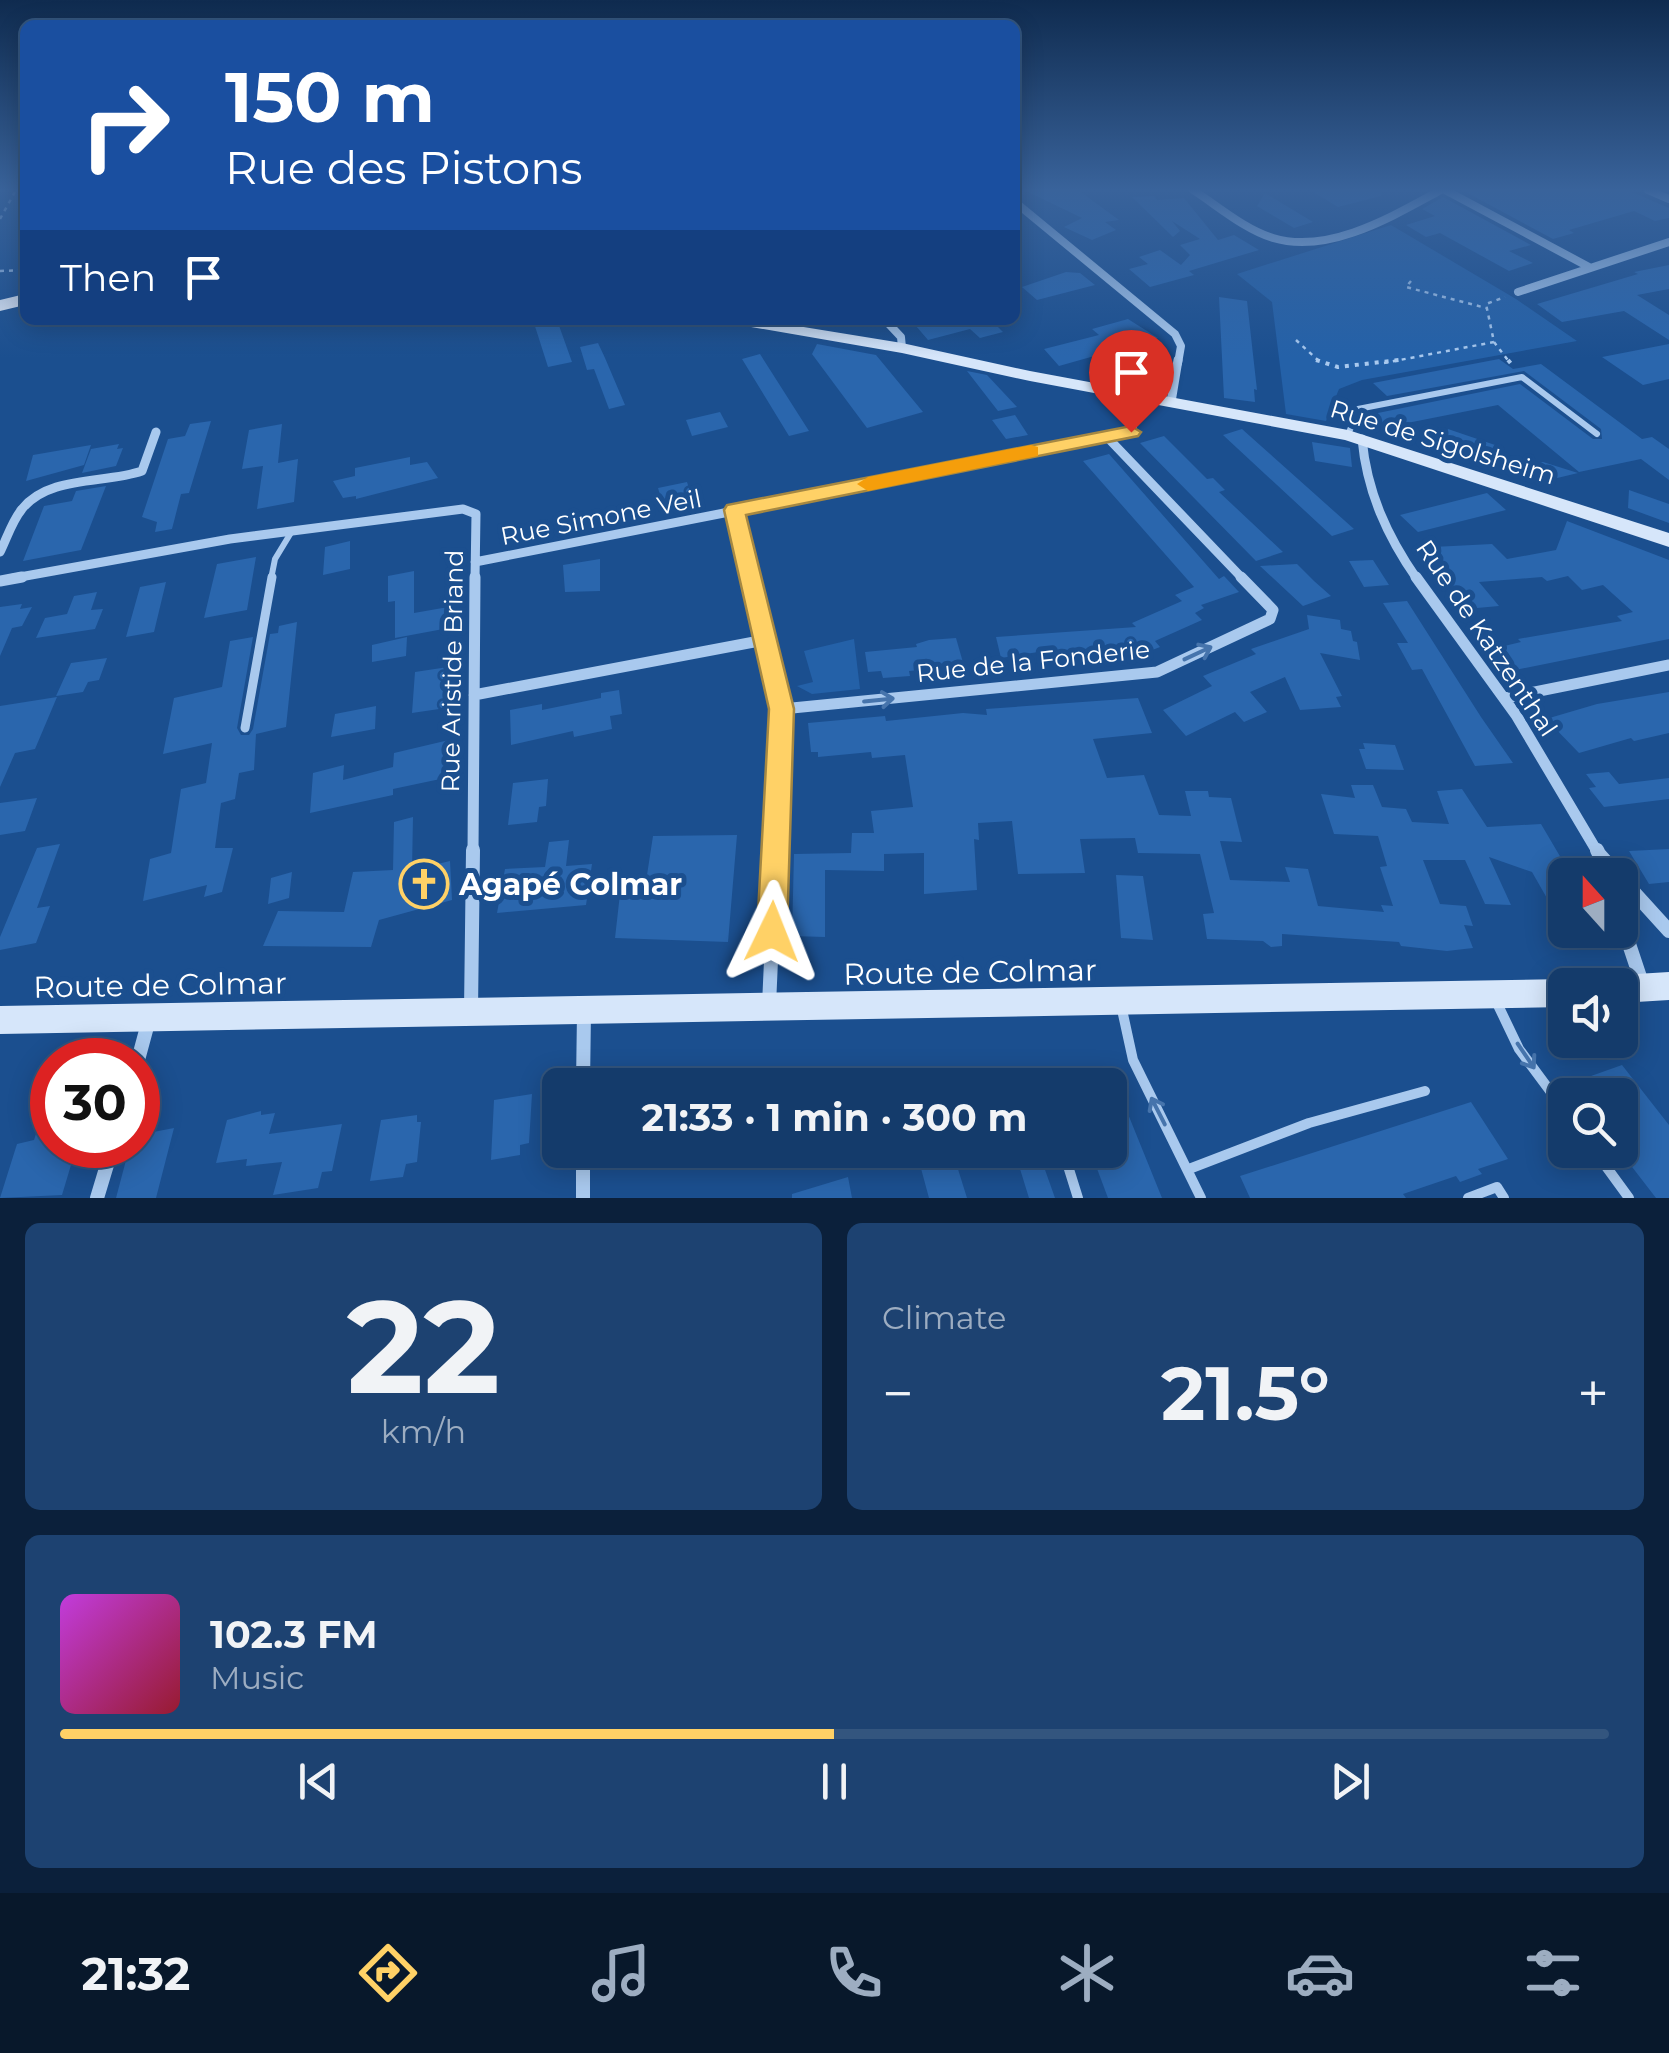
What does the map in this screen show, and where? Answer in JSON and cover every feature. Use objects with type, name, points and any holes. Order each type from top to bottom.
[{"type":"main road","name":"Rue de Sigolsheim","points":[[764,325],[902,348],[1355,437],[1669,540]]},
{"type":"main road","name":"Route de Colmar","points":[[0,1020],[1548,994]]},
{"type":"street","points":[[1068,246],[1175,334],[1181,346],[1171,402]]},
{"type":"street","points":[[1548,246],[1589,268]]},
{"type":"street","points":[[1518,292],[1657,246]]},
{"type":"street","points":[[890,325],[901,337],[902,348]]},
{"type":"street","points":[[1107,437],[1131,432],[1139,397]]},
{"type":"street","points":[[0,552],[24,506],[50,489],[124,479],[142,470],[156,432]]},
{"type":"street","name":"Rue Simone Veil","points":[[475,562],[1107,437]]},
{"type":"street","name":"Rue de la Fonderie","points":[[782,709],[1157,672],[1270,619],[1272,610],[1107,437]]},
{"type":"street","name":"Rue de Katzenthal","points":[[1355,437],[1361,466],[1385,527],[1505,698],[1603,858]]},
{"type":"street","name":"Rue Aristide Briand","points":[[0,581],[294,527],[462,508],[476,514],[471,1011]]},
{"type":"street","points":[[734,510],[782,709],[769,1006]]},
{"type":"street","points":[[474,695],[765,640]]},
{"type":"street","points":[[1505,698],[1669,665]]},
{"type":"street","name":"Rue de Katzenthal","points":[[1599,854],[1600,858]]},
{"type":"street","name":"Rue de Katzenthal","points":[[1638,897],[1669,931]]},
{"type":"street","points":[[1630,948],[1644,988]]},
{"type":"street","points":[[584,1011],[584,1068]]},
{"type":"street","points":[[144,1038],[150,1018]]},
{"type":"street","points":[[97,1198],[106,1168]]},
{"type":"street","points":[[583,1168],[583,1198]]},
{"type":"lane","points":[[1355,437],[1358,409],[1522,377],[1597,434]]},
{"type":"lane","points":[[245,728],[274,559],[294,527]]},
{"type":"lane","points":[[1507,996],[1519,1048],[1548,1088]]},
{"type":"lane","points":[[1120,1002],[1133,1060],[1201,1198]]},
{"type":"lane","points":[[1190,1169],[1310,1123],[1426,1091]]},
{"type":"lane","points":[[1069,1168],[1078,1198]]},
{"type":"lane","points":[[1608,1168],[1630,1198]]},
{"type":"lane","points":[[1468,1198],[1497,1187],[1504,1198]]},
{"type":"path","points":[[1411,281],[1406,287],[1418,293],[1487,308]]},
{"type":"path","points":[[1518,292],[1486,304],[1494,342],[1522,377]]},
{"type":"path","points":[[1296,340],[1305,353],[1328,367],[1494,342]]},
{"type":"shaded area","points":[[1325,246],[1426,246],[1577,341],[1362,380],[1339,389],[1326,421],[1286,414],[1272,302],[1237,274]]},
{"type":"shaded area","points":[[854,639],[860,689],[812,694],[797,686],[813,682],[804,651]]},
{"type":"building","points":[[1181,246],[1252,246],[1259,250],[1150,287],[1129,269],[1148,264],[1139,257],[1160,250],[1181,265],[1190,255]]},
{"type":"building","points":[[1463,246],[1528,246],[1509,251],[1533,263],[1509,271]]},
{"type":"building","points":[[1669,265],[1669,289],[1637,295],[1669,315],[1669,340],[1624,311],[1562,322],[1537,304],[1638,274],[1634,272]]},
{"type":"building","points":[[1066,272],[1080,273],[1095,285],[1037,300],[1022,287]]},
{"type":"building","points":[[1219,297],[1247,301],[1255,402],[1224,398]]},
{"type":"building","points":[[1128,319],[1158,338],[1059,366],[1044,349],[1099,335],[1092,329]]},
{"type":"building","points":[[535,325],[559,325],[572,362],[548,367]]},
{"type":"building","points":[[996,325],[1003,332],[980,338],[970,329],[928,340],[916,326]]},
{"type":"building","points":[[598,343],[625,405],[609,409],[594,369],[587,370],[580,347]]},
{"type":"building","points":[[817,344],[876,355],[923,412],[867,428],[812,354]]},
{"type":"building","points":[[1669,344],[1669,379],[1643,385],[1602,357]]},
{"type":"building","points":[[760,354],[809,431],[789,436],[742,359]]},
{"type":"building","points":[[1499,359],[1513,369],[1541,364],[1642,439],[1652,437],[1669,449],[1669,480],[1641,459],[1579,472],[1498,405],[1387,427],[1373,414],[1520,384],[1593,439],[1602,439],[1601,429],[1524,371],[1387,396],[1373,383]]},
{"type":"building","points":[[967,371],[987,375],[1017,407],[998,411]]},
{"type":"building","points":[[720,412],[728,427],[692,436],[686,420]]},
{"type":"building","points":[[1015,415],[1028,435],[1006,439],[992,420]]},
{"type":"building","points":[[211,421],[189,493],[181,494],[172,529],[155,532],[157,522],[142,517],[168,439],[185,436],[190,424]]},
{"type":"building","points":[[282,424],[278,463],[298,459],[294,502],[257,509],[263,466],[242,469],[249,430]]},
{"type":"building","points":[[1242,429],[1354,529],[1332,536],[1223,435]]},
{"type":"building","points":[[1448,429],[1498,446],[1493,461],[1443,444]]},
{"type":"building","points":[[1164,436],[1207,479],[1213,478],[1225,490],[1219,492],[1283,552],[1256,561],[1140,443]]},
{"type":"building","points":[[1312,442],[1350,448],[1352,467],[1315,461]]},
{"type":"building","points":[[119,444],[117,449],[123,448],[116,466],[82,473],[91,449]]},
{"type":"building","points":[[91,445],[84,465],[26,481],[33,455]]},
{"type":"building","points":[[1109,454],[1219,579],[1224,576],[1239,592],[1201,605],[1204,608],[1195,613],[1202,620],[1155,641],[1160,647],[1132,658],[1122,659],[1116,651],[1060,658],[1057,649],[1001,658],[996,637],[1136,627],[1132,623],[1182,601],[1175,595],[1194,587],[1083,461]]},
{"type":"building","points":[[410,457],[410,465],[427,462],[438,478],[356,499],[343,498],[333,481],[355,476],[355,468]]},
{"type":"building","points":[[1543,462],[1578,473],[1549,480],[1514,469]]},
{"type":"building","points":[[687,482],[693,501],[663,505],[658,488]]},
{"type":"building","points":[[106,486],[81,550],[23,561],[44,506],[72,501],[76,491]]},
{"type":"building","points":[[1629,490],[1669,504],[1669,523],[1628,508]]},
{"type":"building","points":[[1487,493],[1506,510],[1418,532],[1400,515]]},
{"type":"building","points":[[1567,521],[1669,560],[1669,639],[1515,670],[1496,648],[1521,642],[1518,639],[1622,621],[1617,616],[1633,612],[1603,585],[1582,590],[1568,576],[1547,581],[1542,577],[1479,582],[1499,606],[1466,609],[1426,556],[1440,555],[1433,547],[1492,544],[1507,559],[1556,550]]},
{"type":"building","points":[[350,541],[350,569],[323,575],[325,547]]},
{"type":"building","points":[[256,557],[247,610],[204,618],[217,564]]},
{"type":"building","points":[[600,559],[600,591],[565,592],[563,565]]},
{"type":"building","points":[[1373,560],[1389,585],[1364,587],[1349,561]]},
{"type":"building","points":[[1297,564],[1331,596],[1303,606],[1260,566]]},
{"type":"building","points":[[414,571],[414,613],[454,606],[454,627],[395,638],[395,601],[388,602],[388,576]]},
{"type":"building","points":[[166,582],[154,632],[126,637],[140,587]]},
{"type":"building","points":[[97,592],[91,610],[103,609],[95,629],[36,638],[45,618],[67,614],[74,596]]},
{"type":"building","points":[[1407,601],[1513,763],[1475,766],[1422,669],[1412,670],[1397,643],[1408,643],[1383,603]]},
{"type":"building","points":[[22,604],[20,609],[32,607],[22,626],[12,628],[0,656],[0,607]]},
{"type":"building","points":[[1307,615],[1340,620],[1341,629],[1351,631],[1353,641],[1357,642],[1360,660],[1320,653],[1342,696],[1336,697],[1341,707],[1300,710],[1285,677],[1250,692],[1267,712],[1244,722],[1235,712],[1186,736],[1163,710],[1212,686],[1203,676],[1256,654],[1251,649],[1309,629]]},
{"type":"building","points":[[297,622],[286,727],[256,734],[254,770],[239,773],[235,799],[221,803],[215,848],[233,848],[222,892],[204,897],[207,885],[143,901],[150,859],[171,853],[181,789],[206,783],[212,743],[163,754],[174,698],[222,687],[230,641],[253,637],[237,728],[241,735],[249,735],[270,634],[278,633],[279,626]]},
{"type":"building","points":[[407,637],[406,656],[372,662],[372,645]]},
{"type":"building","points":[[956,638],[964,666],[909,671],[910,676],[883,678],[881,671],[868,672],[865,652]]},
{"type":"building","points":[[107,658],[99,680],[88,682],[83,692],[56,696],[71,663]]},
{"type":"building","points":[[448,667],[446,708],[412,713],[415,672]]},
{"type":"building","points":[[619,690],[622,714],[610,716],[612,729],[574,737],[573,731],[511,745],[510,710],[542,704],[542,710],[601,698],[601,693]]},
{"type":"building","points":[[1669,692],[1669,733],[1634,741],[1631,738],[1579,753],[1546,719],[1597,704]]},
{"type":"building","points":[[57,697],[35,749],[15,753],[0,787],[0,706]]},
{"type":"building","points":[[1138,698],[1152,733],[1093,739],[1107,778],[1144,775],[1159,815],[1191,816],[1185,791],[1208,791],[1209,797],[1231,798],[1242,842],[1220,841],[1230,880],[1290,882],[1285,867],[1308,869],[1318,906],[1384,912],[1381,905],[1393,906],[1380,867],[1387,866],[1378,836],[1334,834],[1321,794],[1355,798],[1351,785],[1373,785],[1382,807],[1406,809],[1412,822],[1449,824],[1437,791],[1462,789],[1487,827],[1541,824],[1561,858],[1548,858],[1548,900],[1532,872],[1489,857],[1511,905],[1485,904],[1465,860],[1423,860],[1440,904],[1466,906],[1473,926],[1464,925],[1473,948],[1447,951],[1401,946],[1399,942],[1282,934],[1282,946],[1271,947],[1263,941],[1207,939],[1203,914],[1214,913],[1200,854],[1138,853],[1135,838],[1080,839],[1085,873],[1018,874],[1012,821],[978,823],[979,840],[974,839],[977,890],[924,894],[924,853],[884,854],[884,871],[825,870],[825,937],[792,936],[794,854],[851,853],[852,833],[874,833],[871,811],[913,807],[905,755],[872,758],[871,752],[818,757],[818,752],[811,752],[808,723],[885,716],[886,721],[963,713],[987,715],[986,709]]},
{"type":"building","points":[[376,706],[375,729],[331,737],[335,714]]},
{"type":"building","points":[[449,740],[450,767],[444,769],[445,778],[393,789],[393,795],[310,813],[313,773],[344,765],[343,780],[393,767],[394,753]]},
{"type":"building","points":[[1363,743],[1395,745],[1404,770],[1366,769],[1359,749],[1365,749]]},
{"type":"building","points":[[1609,772],[1619,784],[1669,778],[1669,799],[1604,807],[1589,788],[1596,787],[1586,774]]},
{"type":"building","points":[[548,779],[546,806],[539,807],[537,822],[508,825],[513,783]]},
{"type":"building","points":[[37,798],[25,831],[0,835],[0,803]]},
{"type":"building","points":[[413,817],[412,870],[450,861],[452,900],[379,920],[371,947],[263,946],[278,911],[344,912],[353,872],[393,870],[394,822]]},
{"type":"building","points":[[737,835],[728,942],[615,938],[621,885],[625,876],[647,875],[653,836]]},
{"type":"building","points":[[569,840],[566,866],[592,864],[586,905],[497,913],[505,869],[545,867],[549,842]]},
{"type":"building","points":[[60,844],[37,908],[50,906],[36,943],[0,950],[0,937],[37,848]]},
{"type":"building","points":[[1669,849],[1669,882],[1649,884],[1638,866],[1638,858],[1629,851]]},
{"type":"building","points":[[292,872],[289,898],[268,904],[271,878]]},
{"type":"building","points":[[1116,875],[1143,876],[1153,940],[1121,938]]},
{"type":"building","points":[[1622,1065],[1632,1078],[1593,1078]]},
{"type":"building","points":[[1638,1085],[1669,1125],[1669,1198],[1656,1198],[1633,1168],[1638,1168]]},
{"type":"building","points":[[532,1094],[529,1143],[520,1145],[520,1155],[491,1160],[494,1100]]},
{"type":"building","points":[[1471,1102],[1508,1159],[1478,1169],[1482,1174],[1460,1182],[1456,1176],[1403,1194],[1406,1198],[1250,1198],[1240,1176]]},
{"type":"building","points":[[261,1111],[261,1115],[275,1113],[269,1134],[342,1124],[332,1171],[322,1172],[318,1188],[273,1195],[282,1162],[246,1166],[247,1159],[216,1163],[227,1120]]},
{"type":"building","points":[[1127,1112],[1162,1198],[1108,1198],[1097,1168],[1127,1168]]},
{"type":"building","points":[[417,1115],[417,1122],[421,1122],[417,1162],[406,1164],[403,1177],[370,1181],[381,1120]]},
{"type":"building","points":[[174,1128],[156,1198],[116,1198],[124,1168],[160,1168],[160,1131]]},
{"type":"building","points":[[30,1141],[30,1168],[70,1168],[62,1195],[0,1198],[17,1144]]},
{"type":"building","points":[[921,1168],[958,1168],[967,1198],[929,1198]]},
{"type":"building","points":[[1020,1168],[1044,1168],[1055,1198],[1029,1198]]},
{"type":"building","points":[[848,1177],[852,1198],[792,1198],[792,1194]]},
{"type":"slow traffic","points":[[868,484],[1031,452]]},
{"type":"place","name":"Agapé Colmar","points":[[424,884]]},
{"type":"route","points":[[772,932],[782,709],[734,510],[1131,432]]}]
